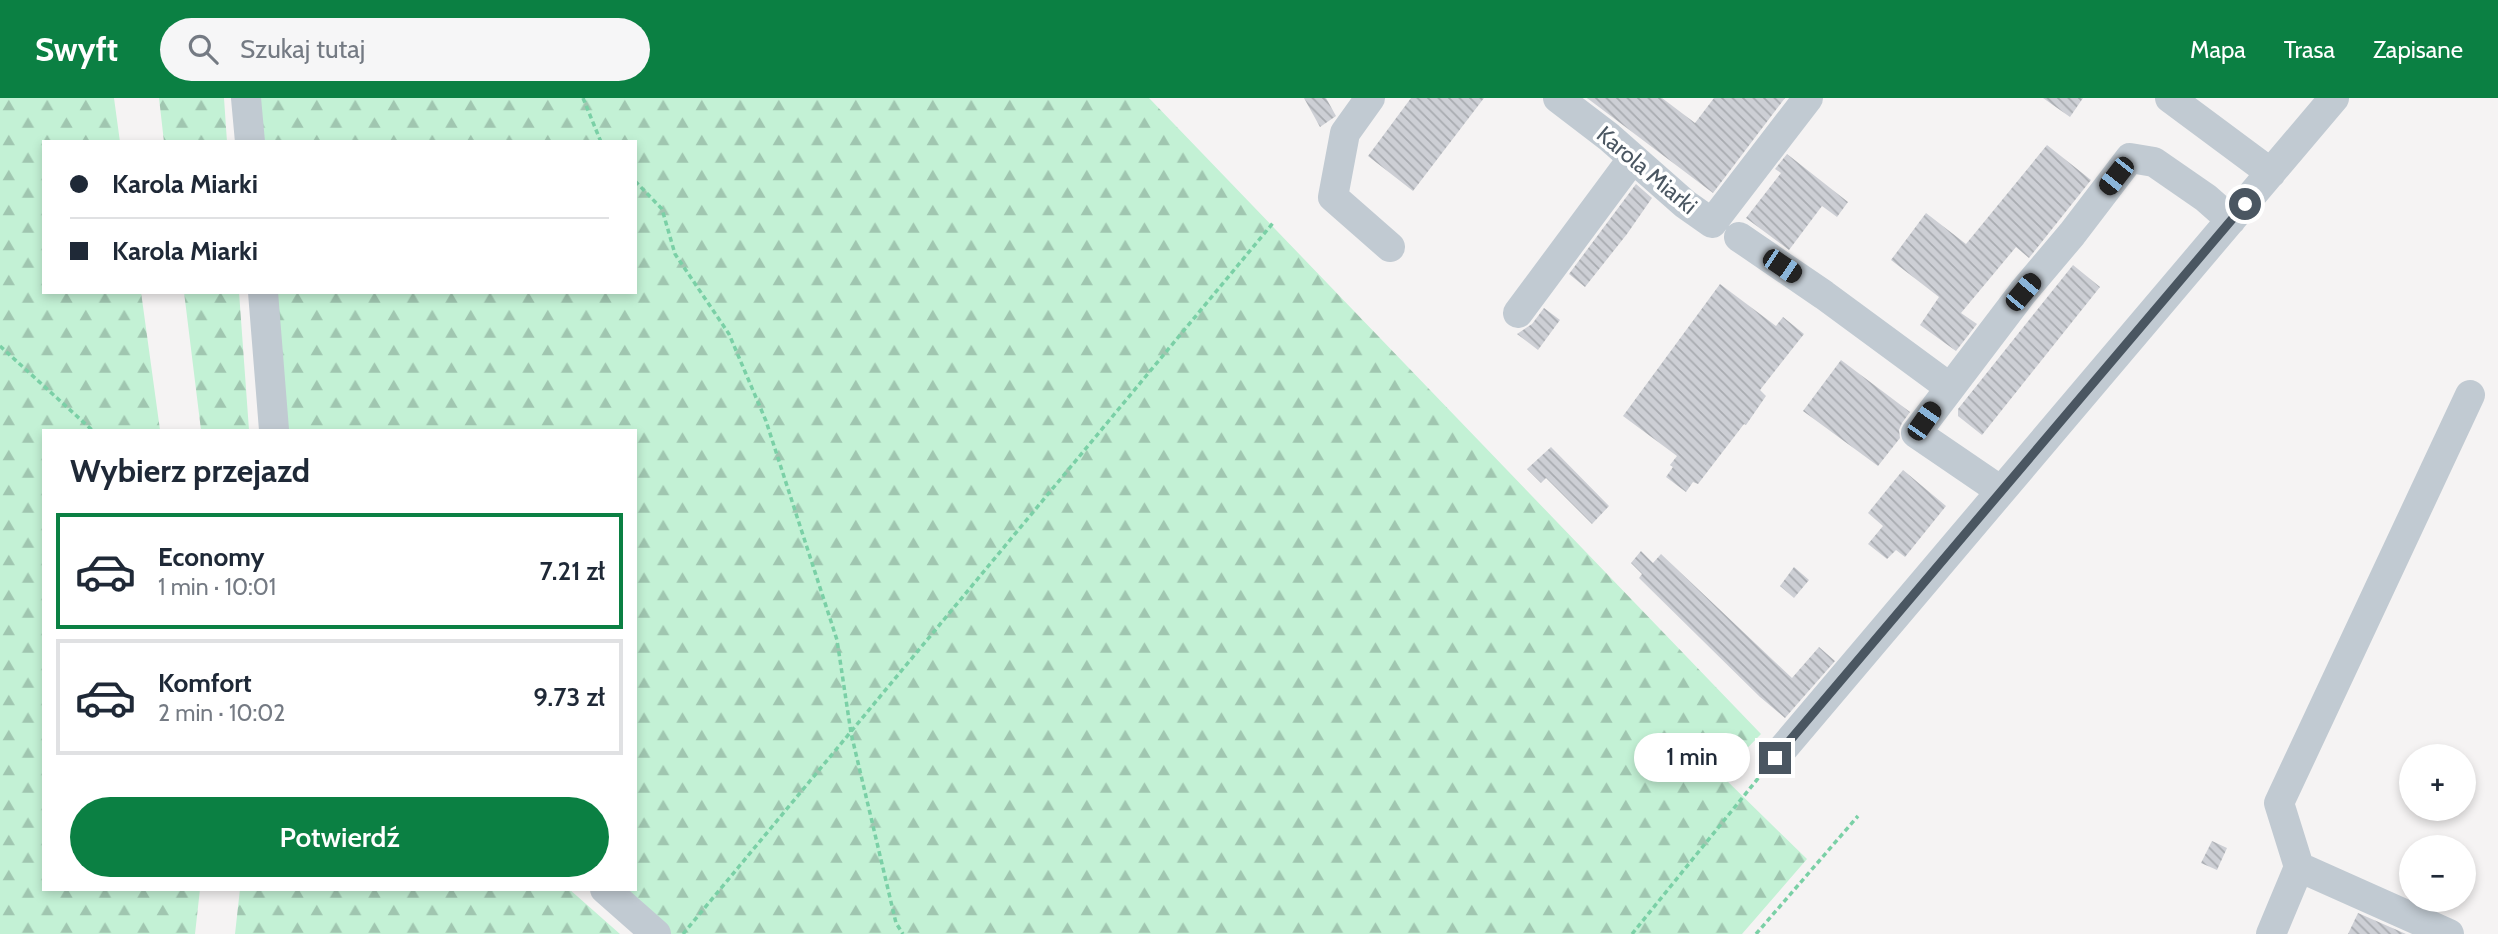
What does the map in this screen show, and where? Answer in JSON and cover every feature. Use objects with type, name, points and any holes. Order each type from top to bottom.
[{"type":"street","points":[[246,98],[250,140]]},
{"type":"street","points":[[1370,98],[1345,133],[1333,197],[1390,247]]},
{"type":"street","name":"Karola Miarki","points":[[1558,98],[1685,204],[1712,223],[1808,98]]},
{"type":"street","points":[[2170,98],[2271,173]]},
{"type":"street","points":[[1775,758],[2334,98]]},
{"type":"street","points":[[1518,313],[1633,158]]},
{"type":"street","points":[[2001,491],[1916,433],[1949,387],[2130,158],[2154,162],[2206,198],[2231,220]]},
{"type":"street","points":[[1739,237],[1824,295],[1949,387]]},
{"type":"street","points":[[262,294],[274,429]]},
{"type":"street","points":[[2271,934],[2299,867],[2279,803],[2470,394]]},
{"type":"street","points":[[2299,867],[2449,934]]},
{"type":"street","points":[[607,891],[656,934]]},
{"type":"path","points":[[583,98],[600,140]]},
{"type":"path","points":[[637,183],[663,209],[675,254],[729,334],[766,421],[837,640],[851,733],[896,923],[902,934]]},
{"type":"path","points":[[683,934],[1273,223]]},
{"type":"path","points":[[0,346],[91,429]]},
{"type":"path","points":[[1632,934],[1775,758]]},
{"type":"path","points":[[1756,934],[1858,816]]},
{"type":"green space","points":[[0,98],[114,98],[120,140],[42,140],[42,294],[141,294],[160,429],[42,429],[42,891],[200,891],[195,934],[0,934]]},
{"type":"green space","points":[[159,98],[224,98],[227,140],[164,140]]},
{"type":"green space","points":[[259,98],[1149,98],[1761,734],[1721,775],[1807,859],[1742,934],[671,934],[623,891],[637,891],[637,429],[286,429],[275,294],[637,294],[637,140],[262,140]]},
{"type":"green space","points":[[184,294],[239,294],[249,429],[201,429]]},
{"type":"green space","points":[[240,891],[571,891],[620,934],[235,934]]},
{"type":"building","points":[[1304,98],[1326,98],[1336,116],[1320,127]]},
{"type":"building","points":[[1411,98],[1484,98],[1413,191],[1368,156]]},
{"type":"building","points":[[1587,98],[1662,98],[1695,123],[1714,98],[1785,98],[1713,193]]},
{"type":"building","points":[[2043,98],[2083,98],[2070,117]]},
{"type":"building","points":[[2047,145],[2091,180],[2029,258],[2016,247],[1961,313],[1977,324],[1956,351],[1920,325],[1939,297],[1891,260],[1926,213],[1966,244]]},
{"type":"building","points":[[1787,154],[1848,202],[1837,217],[1822,206],[1789,250],[1746,218],[1781,173],[1775,169]]},
{"type":"building","points":[[1636,184],[1652,198],[1585,287],[1569,274]]},
{"type":"building","points":[[2073,265],[2100,287],[1982,435],[1958,416],[1958,409]]},
{"type":"building","points":[[1720,284],[1776,326],[1783,317],[1804,334],[1760,390],[1766,396],[1746,425],[1744,424],[1698,484],[1693,482],[1686,492],[1666,477],[1677,456],[1623,416]]},
{"type":"building","points":[[1544,308],[1560,320],[1538,350],[1517,334],[1532,324]]},
{"type":"building","points":[[1841,360],[1910,412],[1899,430],[1900,438],[1878,466],[1803,411]]},
{"type":"building","points":[[1551,447],[1609,506],[1592,524],[1546,478],[1541,483],[1527,469]]},
{"type":"building","points":[[1903,470],[1946,506],[1905,557],[1896,550],[1887,559],[1868,544],[1883,526],[1868,513]]},
{"type":"building","points":[[1641,551],[1653,563],[1661,554],[1792,678],[1819,647],[1835,661],[1785,718],[1760,697],[1639,578],[1642,574],[1631,563]]},
{"type":"building","points":[[1794,567],[1809,580],[1794,598],[1780,586]]},
{"type":"building","points":[[2212,841],[2227,848],[2217,870],[2201,863]]},
{"type":"building","points":[[2358,913],[2406,934],[2348,934]]},
{"type":"route","points":[[1775,758],[2245,204]]}]
